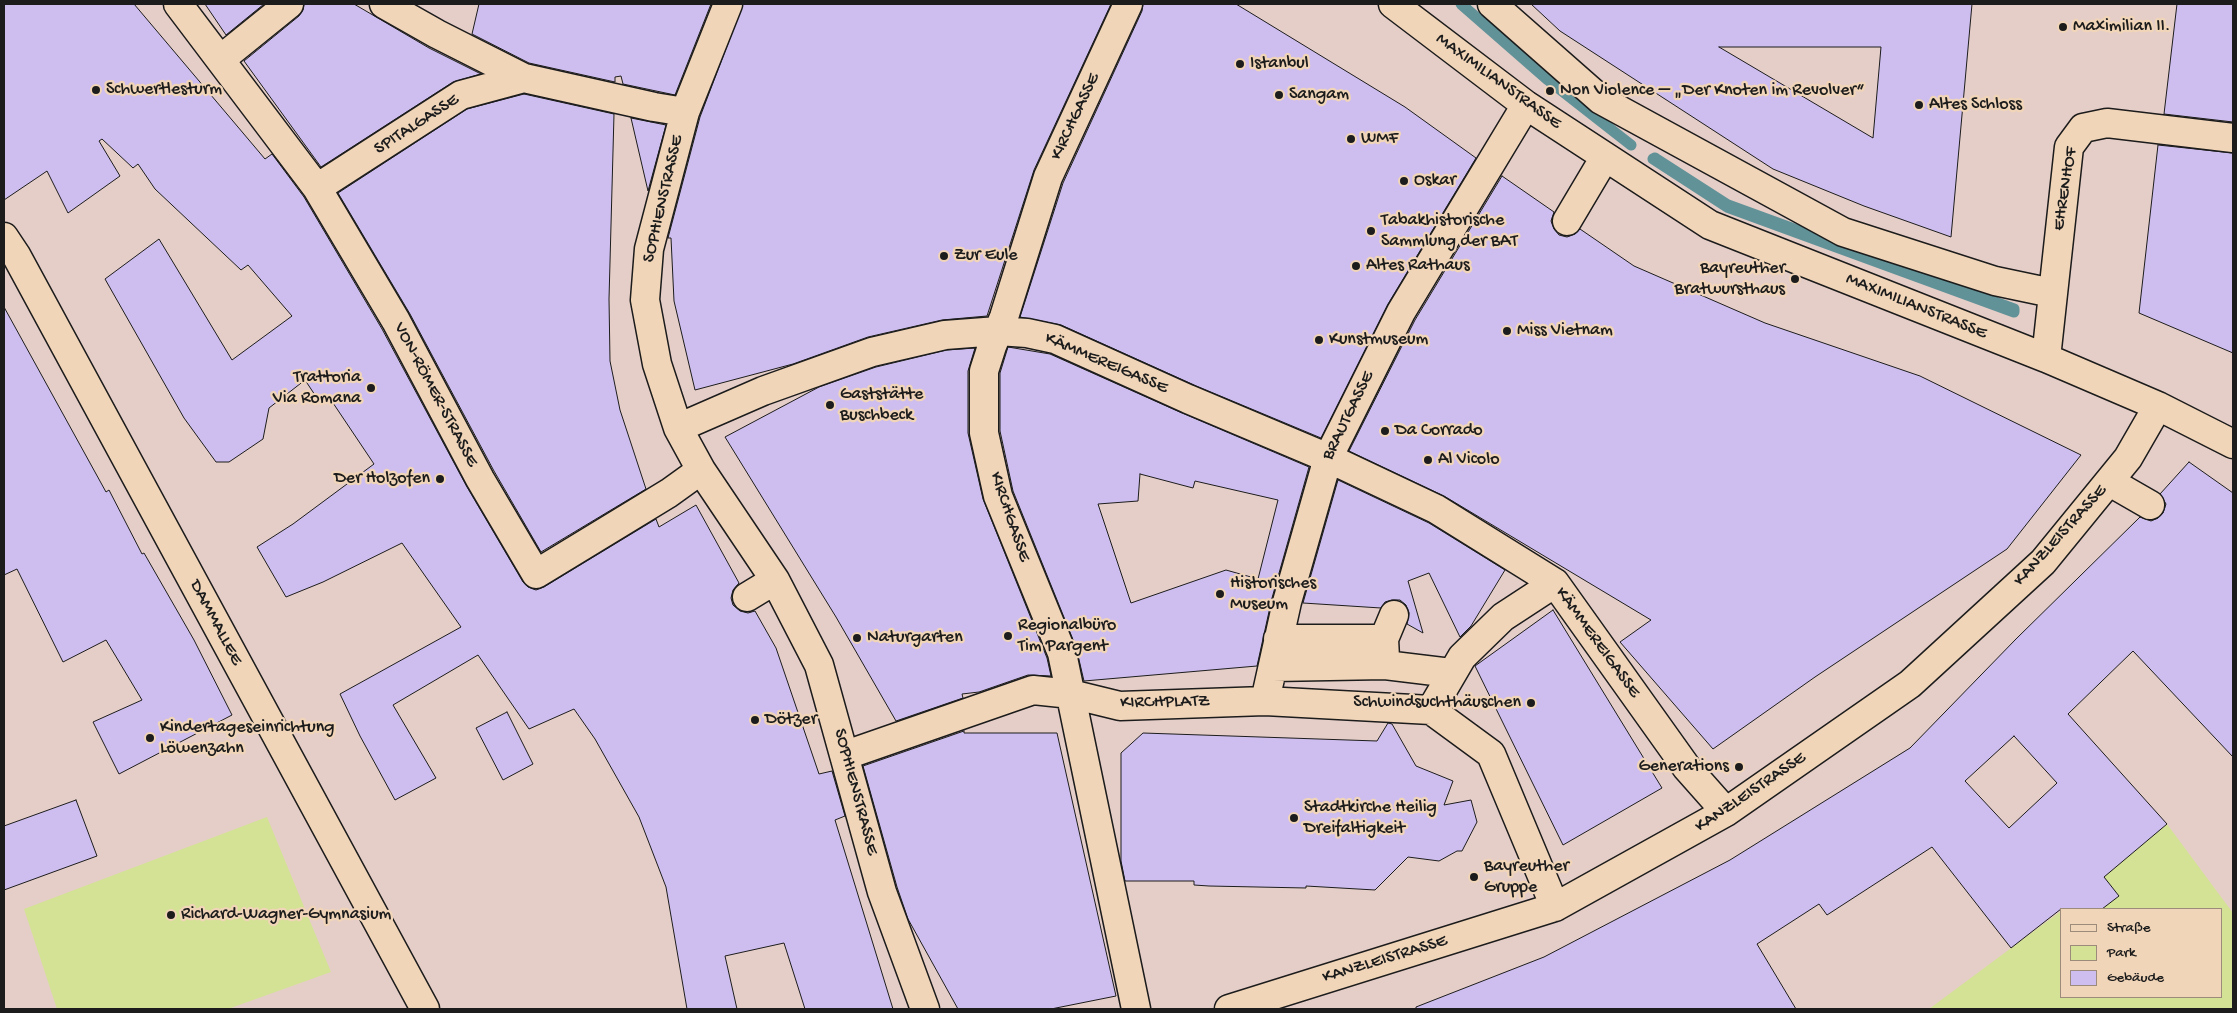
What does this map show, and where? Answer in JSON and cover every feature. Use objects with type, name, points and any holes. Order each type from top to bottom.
[{"type":"street","name":"VON-RÖMER-STRASSE","points":[[178,4],[317,188],[391,325],[536,574],[670,493],[701,470]]},
{"type":"street","name":"SPITALGASSE","points":[[384,4],[437,34],[524,78],[654,107],[685,112]]},
{"type":"street","name":"SOPHIENSTRASSE","points":[[728,4],[685,112],[649,249],[645,300],[657,364],[678,428],[701,470],[775,580],[820,665],[882,892],[925,1009]]},
{"type":"street","name":"KIRCHGASSE","points":[[1071,694],[1062,654],[998,496],[984,433],[984,370],[1048,177],[1128,4]]},
{"type":"street","name":"MAXIMILIANSTRASSE","points":[[1393,4],[1526,105],[1710,225],[2046,358],[2158,406],[2233,444]]},
{"type":"street","points":[[1492,4],[1602,100],[1843,232],[1994,282],[2052,293]]},
{"type":"street","points":[[220,59],[285,6]]},
{"type":"street","name":"SPITALGASSE","points":[[317,188],[461,95],[524,78]]},
{"type":"street","name":"BRAUTGASSE","points":[[1265,701],[1278,639],[1328,458],[1401,312],[1526,105]]},
{"type":"street","name":"EHRENHOF","points":[[2046,358],[2069,147],[2083,128],[2106,123],[2225,137]]},
{"type":"street","points":[[1567,220],[1605,157]]},
{"type":"street","name":"DAMMALLEE","points":[[8,252],[425,1009]]},
{"type":"street","name":"KÄMMEREIGASSE","points":[[678,428],[763,392],[872,352],[945,335],[998,331],[1027,333],[1055,339],[1188,399],[1439,502],[1555,583],[1687,768],[1726,812]]},
{"type":"street","name":"KANZLEISTRASSE","points":[[1229,1009],[1555,907],[1726,812],[1910,684],[2043,562],[2133,452],[2158,406]]},
{"type":"street","points":[[2110,482],[2150,506]]},
{"type":"street","points":[[747,597],[775,580]]},
{"type":"street","points":[[1555,583],[1502,617],[1462,657],[1431,710],[1491,754],[1555,907]]},
{"type":"street","points":[[1278,639],[1388,640],[1451,673]]},
{"type":"street","points":[[1273,667],[1388,640]]},
{"type":"street","points":[[846,755],[1033,690],[1071,694],[1136,1009]]},
{"type":"street","name":"KIRCHPLATZ","points":[[1071,694],[1120,706],[1265,701],[1431,710]]},
{"type":"green space","name":"Richard-Wagner-Gymnasium","points":[[267,817],[331,972],[228,1009],[57,1009],[24,909]]},
{"type":"green space","points":[[2167,824],[2233,913],[2233,1009],[1929,1009],[2060,912],[2060,998],[2222,998],[2222,908],[2103,908],[2119,896],[2104,877]]},
{"type":"building","points":[[4,4],[134,4],[265,159],[272,154],[304,197],[382,329],[467,487],[523,582],[528,587],[536,590],[544,587],[656,519],[659,527],[696,505],[739,583],[733,590],[731,598],[733,605],[740,611],[748,613],[755,611],[776,648],[819,774],[832,771],[845,816],[835,820],[893,1009],[805,1009],[784,943],[725,956],[737,1009],[687,1009],[666,887],[639,817],[595,739],[574,709],[529,729],[478,655],[393,705],[436,778],[395,800],[360,736],[340,694],[461,627],[402,543],[323,582],[286,597],[257,547],[293,524],[374,464],[329,397],[321,404],[305,380],[269,408],[263,439],[229,462],[216,462],[184,418],[105,279],[159,239],[232,360],[292,316],[248,265],[241,270],[155,189],[138,164],[133,168],[102,139],[99,141],[120,176],[68,213],[47,171],[4,200]]},
{"type":"building","points":[[205,4],[264,4],[226,35]]},
{"type":"building","points":[[304,4],[354,4],[429,48],[481,74],[453,82],[321,167],[244,61],[299,16]]},
{"type":"building","points":[[479,4],[711,4],[675,95],[623,84],[621,76],[615,77],[615,82],[529,63],[472,34]]},
{"type":"building","points":[[743,4],[1111,4],[1034,170],[987,316],[942,320],[868,337],[793,364],[695,390],[674,301],[671,238],[668,238],[700,117]]},
{"type":"building","points":[[1143,4],[1236,4],[1405,107],[1476,158],[1388,304],[1321,438],[1194,385],[1061,325],[1020,317],[1063,183],[1142,11]]},
{"type":"building","points":[[1531,4],[1972,4],[1951,237],[1864,206],[1773,169],[1560,31]],"holes":[[[1719,47],[1881,47],[1873,138]]]},
{"type":"building","points":[[2177,4],[2233,4],[2233,122],[2164,114]]},
{"type":"building","points":[[524,94],[614,114],[609,299],[610,361],[620,410],[646,489],[541,552],[494,471],[410,314],[338,193],[467,109]]},
{"type":"building","points":[[631,118],[666,125],[648,191]]},
{"type":"building","points":[[2158,145],[2233,153],[2233,353],[2139,313]]},
{"type":"building","points":[[1502,176],[1554,212],[1551,221],[1559,235],[1567,237],[1575,234],[1580,229],[1634,266],[1765,323],[1920,376],[2081,455],[2007,549],[1815,677],[1713,749],[1620,642],[1651,620],[1444,496],[1349,451],[1415,320]]},
{"type":"building","points":[[4,307],[106,492],[109,490],[142,554],[144,553],[194,640],[232,715],[119,774],[93,722],[142,700],[106,640],[63,662],[17,569],[4,575]]},
{"type":"building","points":[[1008,347],[1050,354],[1309,467],[1272,598],[1257,666],[1084,681],[1076,647],[1013,491],[1000,431],[1000,373]],"holes":[[[1140,474],[1193,488],[1195,481],[1278,500],[1258,579],[1226,570],[1131,603],[1098,504],[1138,501]]]},
{"type":"building","points":[[975,348],[968,371],[968,433],[983,499],[1047,658],[1051,676],[1028,675],[979,692],[962,694],[963,698],[896,721],[836,617],[725,437],[819,387],[876,367],[947,350]]},
{"type":"building","points":[[2189,462],[2233,493],[2233,757],[2133,651],[2068,714],[2167,824],[2104,877],[2119,896],[2103,908],[2060,908],[2011,948],[1932,847],[1827,915],[1819,904],[1757,944],[1796,1009],[1416,1009],[1416,1007],[1544,957],[1730,860],[1910,748],[2016,639],[2140,517],[2151,521],[2158,518],[2163,513],[2166,504],[2160,494]],"holes":[[[2014,736],[2057,783],[2009,828],[1965,781]]]},
{"type":"building","points":[[1338,480],[1429,523],[1505,570],[1471,626],[1460,637],[1429,573],[1408,581],[1423,633],[1407,624],[1409,613],[1406,605],[1400,600],[1385,602],[1381,608],[1303,603]]},
{"type":"building","points":[[1553,610],[1662,788],[1563,845],[1475,666]]},
{"type":"building","points":[[507,712],[533,764],[503,780],[476,728]]},
{"type":"building","name":"Stadtkirche Heilig Dreifaltigkeit","points":[[1388,723],[1392,724],[1416,766],[1453,781],[1444,805],[1471,800],[1477,822],[1462,851],[1457,851],[1439,861],[1408,857],[1375,890],[1306,886],[1306,888],[1209,886],[1194,885],[1194,881],[1125,881],[1121,861],[1121,753],[1143,733],[1377,741]]},
{"type":"building","points":[[964,731],[964,733],[1057,733],[1116,996],[1051,1009],[958,1009],[908,919],[897,887],[863,766]]},
{"type":"building","points":[[76,800],[97,856],[4,890],[4,826]]},
{"type":"waterway","points":[[1461,4],[1548,80],[1631,145]]},
{"type":"waterway","points":[[1655,158],[1728,205],[2014,309],[2014,312],[1727,207],[1653,159],[1655,158]]},
{"type":"place","name":"Maximilian II.","points":[[2063,27]]},
{"type":"place","name":"Istanbul","points":[[1240,64]]},
{"type":"place","name":"Schwertlesturm","points":[[96,90]]},
{"type":"place","name":"Non Violence – „Der Knoten im Revolver“","points":[[1550,91]]},
{"type":"place","name":"Sangam","points":[[1279,95]]},
{"type":"place","name":"Altes Schloss","points":[[1919,105]]},
{"type":"place","name":"WMF","points":[[1351,139]]},
{"type":"place","name":"Oskar","points":[[1404,181]]},
{"type":"place","name":"Tabakhistorische Sammlung der BAT","points":[[1371,231]]},
{"type":"place","name":"Zur Eule","points":[[944,256]]},
{"type":"place","name":"Altes Rathaus","points":[[1356,266]]},
{"type":"place","name":"Bayreuther Bratwursthaus","points":[[1795,279]]},
{"type":"place","name":"Miss Vietnam","points":[[1507,331]]},
{"type":"place","name":"Kunstmuseum","points":[[1319,340]]},
{"type":"place","name":"Trattoria Via Romana","points":[[371,388]]},
{"type":"place","name":"Gaststätte Buschbeck","points":[[830,405]]},
{"type":"place","name":"Da Corrado","points":[[1385,431]]},
{"type":"place","name":"Al Vicolo","points":[[1428,460]]},
{"type":"place","name":"Der Holzofen","points":[[440,479]]},
{"type":"place","name":"Historisches Museum","points":[[1220,594]]},
{"type":"place","name":"Regionalbüro Tim Pargent","points":[[1008,636]]},
{"type":"place","name":"Naturgarten","points":[[857,638]]},
{"type":"place","name":"Schwindsuchthäuschen","points":[[1531,703]]},
{"type":"place","name":"Dötzer","points":[[755,720]]},
{"type":"place","name":"Kindertageseinrichtung Löwenzahn","points":[[150,738]]},
{"type":"place","name":"Generations","points":[[1739,767]]},
{"type":"place","name":"Stadtkirche Heilig Dreifaltigkeit","points":[[1294,818]]},
{"type":"place","name":"Bayreuther Gruppe","points":[[1474,877]]},
{"type":"place","name":"Richard-Wagner-Gymnasium","points":[[171,915]]}]
